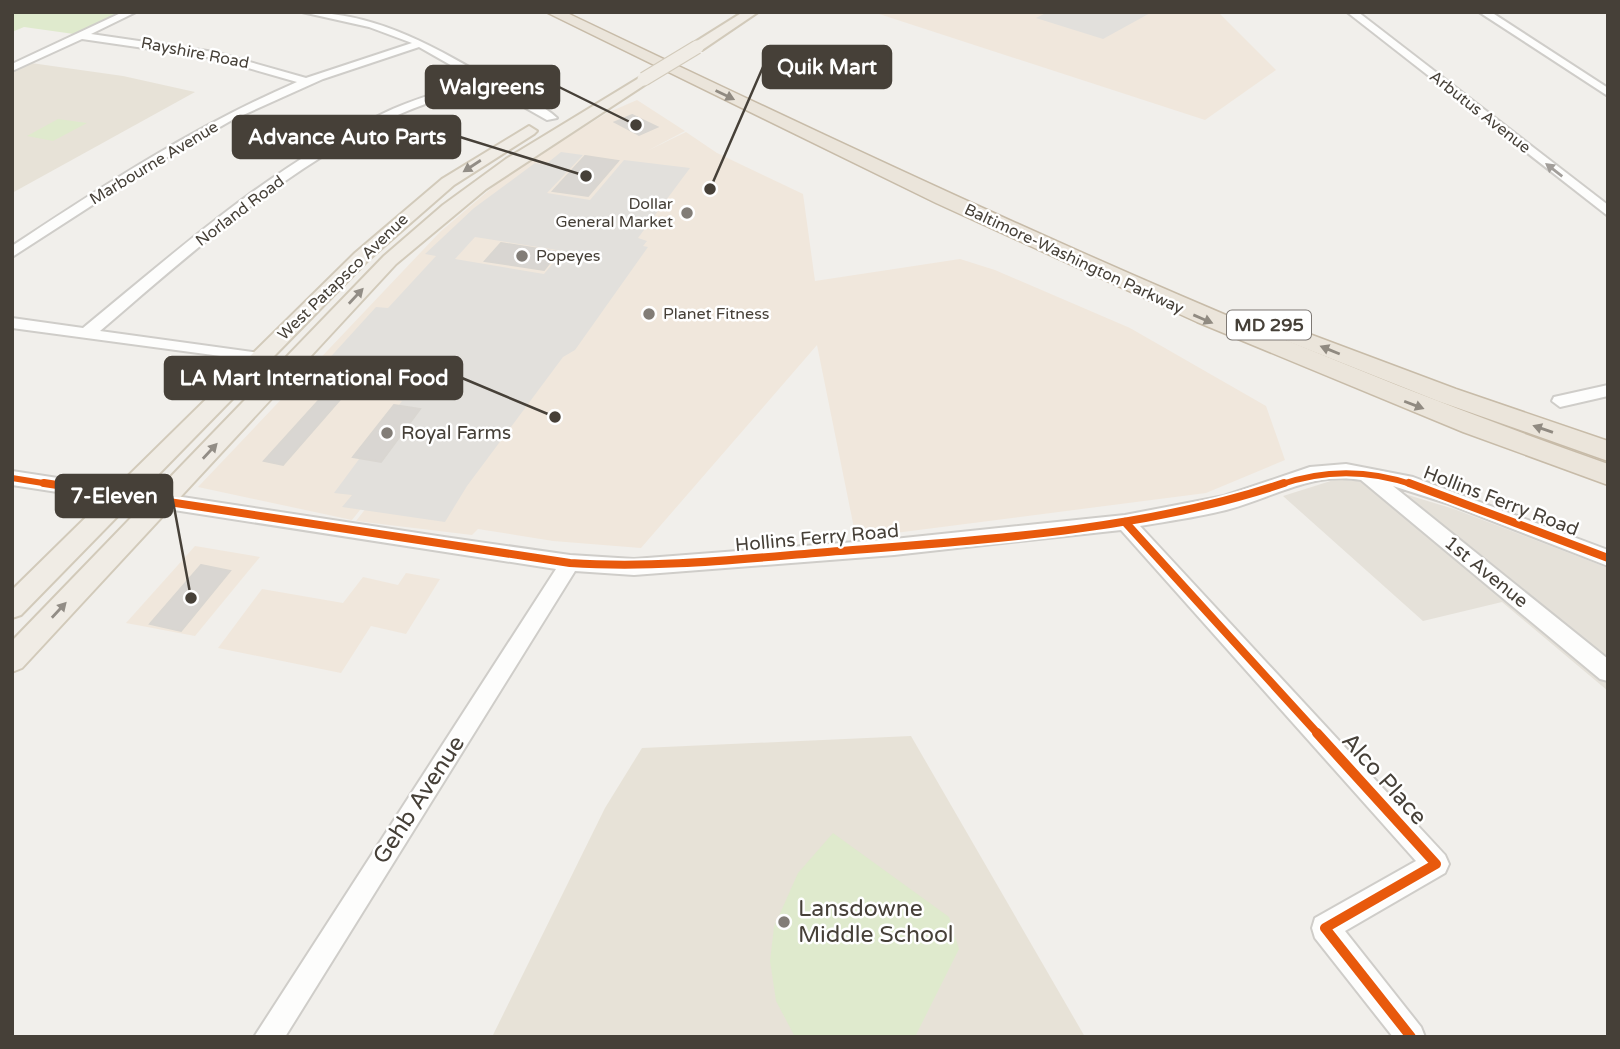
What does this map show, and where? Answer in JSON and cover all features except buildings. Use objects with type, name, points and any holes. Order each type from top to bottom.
[{"type":"highway","name":"Baltimore-Washington Parkway","points":[[553,12],[1164,302],[1340,376],[1608,475]]},
{"type":"highway","name":"Baltimore-Washington Parkway","points":[[582,12],[1194,293],[1447,395],[1608,451]]},
{"type":"main road","name":"West Patapsco Avenue","points":[[637,71],[697,47],[752,12]]},
{"type":"main road","name":"West Patapsco Avenue","points":[[12,607],[396,224],[448,182],[558,122],[637,71],[660,52]]},
{"type":"main road","name":"West Patapsco Avenue","points":[[12,660],[432,220],[558,122]]},
{"type":"main road","points":[[293,363],[285,360],[282,354],[323,312],[324,304],[317,301]]},
{"type":"street","points":[[12,68],[131,12]]},
{"type":"street","points":[[307,12],[371,25],[421,43],[558,122]]},
{"type":"street","name":"Arbutus Avenue","points":[[1352,12],[1608,212]]},
{"type":"street","points":[[1484,12],[1608,93]]},
{"type":"street","name":"Rayshire Road","points":[[81,36],[214,55],[306,81]]},
{"type":"street","name":"Marbourne Avenue","points":[[12,253],[172,149],[306,81],[421,43]]},
{"type":"street","points":[[1576,72],[1597,72]]},
{"type":"street","name":"Norland Road","points":[[86,334],[249,202],[311,160],[386,116],[486,81]]},
{"type":"street","points":[[12,323],[260,358]]},
{"type":"street","points":[[1560,401],[1608,390]]},
{"type":"street","name":"Hollins Ferry Road","points":[[12,478],[570,563],[634,568],[697,565],[1125,522],[1225,503],[1310,474],[1363,472],[1453,498],[1608,558]]},
{"type":"street","name":"1st Avenue","points":[[1363,472],[1608,672]]},
{"type":"street","name":"Alco Place","points":[[1125,522],[1436,864],[1325,928],[1411,1037]]},
{"type":"street","name":"Gehb Avenue","points":[[268,1037],[570,563]]},
{"type":"shaded area","points":[[873,12],[1218,12],[1276,70],[1205,120]]},
{"type":"shaded area","points":[[1042,12],[1152,12],[1103,39],[1036,18],[1044,14]]},
{"type":"shaded area","points":[[31,63],[123,76],[195,92],[12,193],[12,71]]},
{"type":"shaded area","points":[[637,100],[685,131],[647,151],[686,132],[717,153],[803,194],[815,281],[960,259],[995,270],[1130,328],[1266,406],[1285,460],[1206,493],[856,538],[817,345],[641,548],[553,541],[478,529],[472,535],[356,521],[585,227],[352,520],[198,487],[440,232],[508,174],[607,113]]},
{"type":"shaded area","points":[[561,152],[583,155],[547,193],[590,200],[624,160],[690,168],[638,238],[647,241],[643,246],[648,247],[575,350],[563,357],[467,486],[445,522],[342,507],[352,495],[334,493],[402,401],[304,386],[376,307],[388,308],[436,256],[425,254],[474,208],[535,163],[545,165]],"holes":[[[475,237],[563,251],[544,274],[455,259]]]},
{"type":"shaded area","points":[[1337,479],[1365,482],[1454,509],[1608,568],[1608,691],[1502,602],[1423,621],[1283,496]]},
{"type":"shaded area","points":[[195,546],[260,557],[195,636],[126,623]]},
{"type":"shaded area","points":[[406,573],[440,579],[406,634],[371,626],[341,673],[218,648],[262,589],[343,603],[363,577],[398,585]]},
{"type":"shaded area","name":"Lansdowne Middle School","points":[[911,736],[1085,1037],[492,1037],[605,808],[642,748]]},
{"type":"green space","points":[[12,12],[120,12],[74,34],[24,27],[12,32]]},
{"type":"green space","points":[[58,119],[87,123],[53,141],[27,136]]},
{"type":"green space","points":[[833,833],[949,917],[959,949],[915,1037],[795,1037],[776,1001],[770,961],[774,927],[798,873]]},
{"type":"cycle path","points":[[12,478],[444,545],[570,563],[634,567],[894,547],[1125,522],[1225,503],[1310,474],[1346,471],[1406,482],[1608,558]]},
{"type":"cycle path","points":[[1125,522],[1436,864],[1325,928],[1411,1037]]},
{"type":"place","name":"Walgreens","points":[[636,125]]},
{"type":"place","name":"Advance Auto Parts","points":[[586,176]]},
{"type":"place","name":"Quik Mart","points":[[710,189]]},
{"type":"place","name":"Dollar General Market","points":[[687,213]]},
{"type":"place","name":"Popeyes","points":[[522,256]]},
{"type":"place","name":"Planet Fitness","points":[[649,314]]},
{"type":"place","name":"LA Mart International Food","points":[[555,417]]},
{"type":"place","name":"Royal Farms","points":[[387,433]]},
{"type":"place","name":"7-Eleven","points":[[191,598]]},
{"type":"place","name":"Lansdowne Middle School","points":[[784,922]]}]
